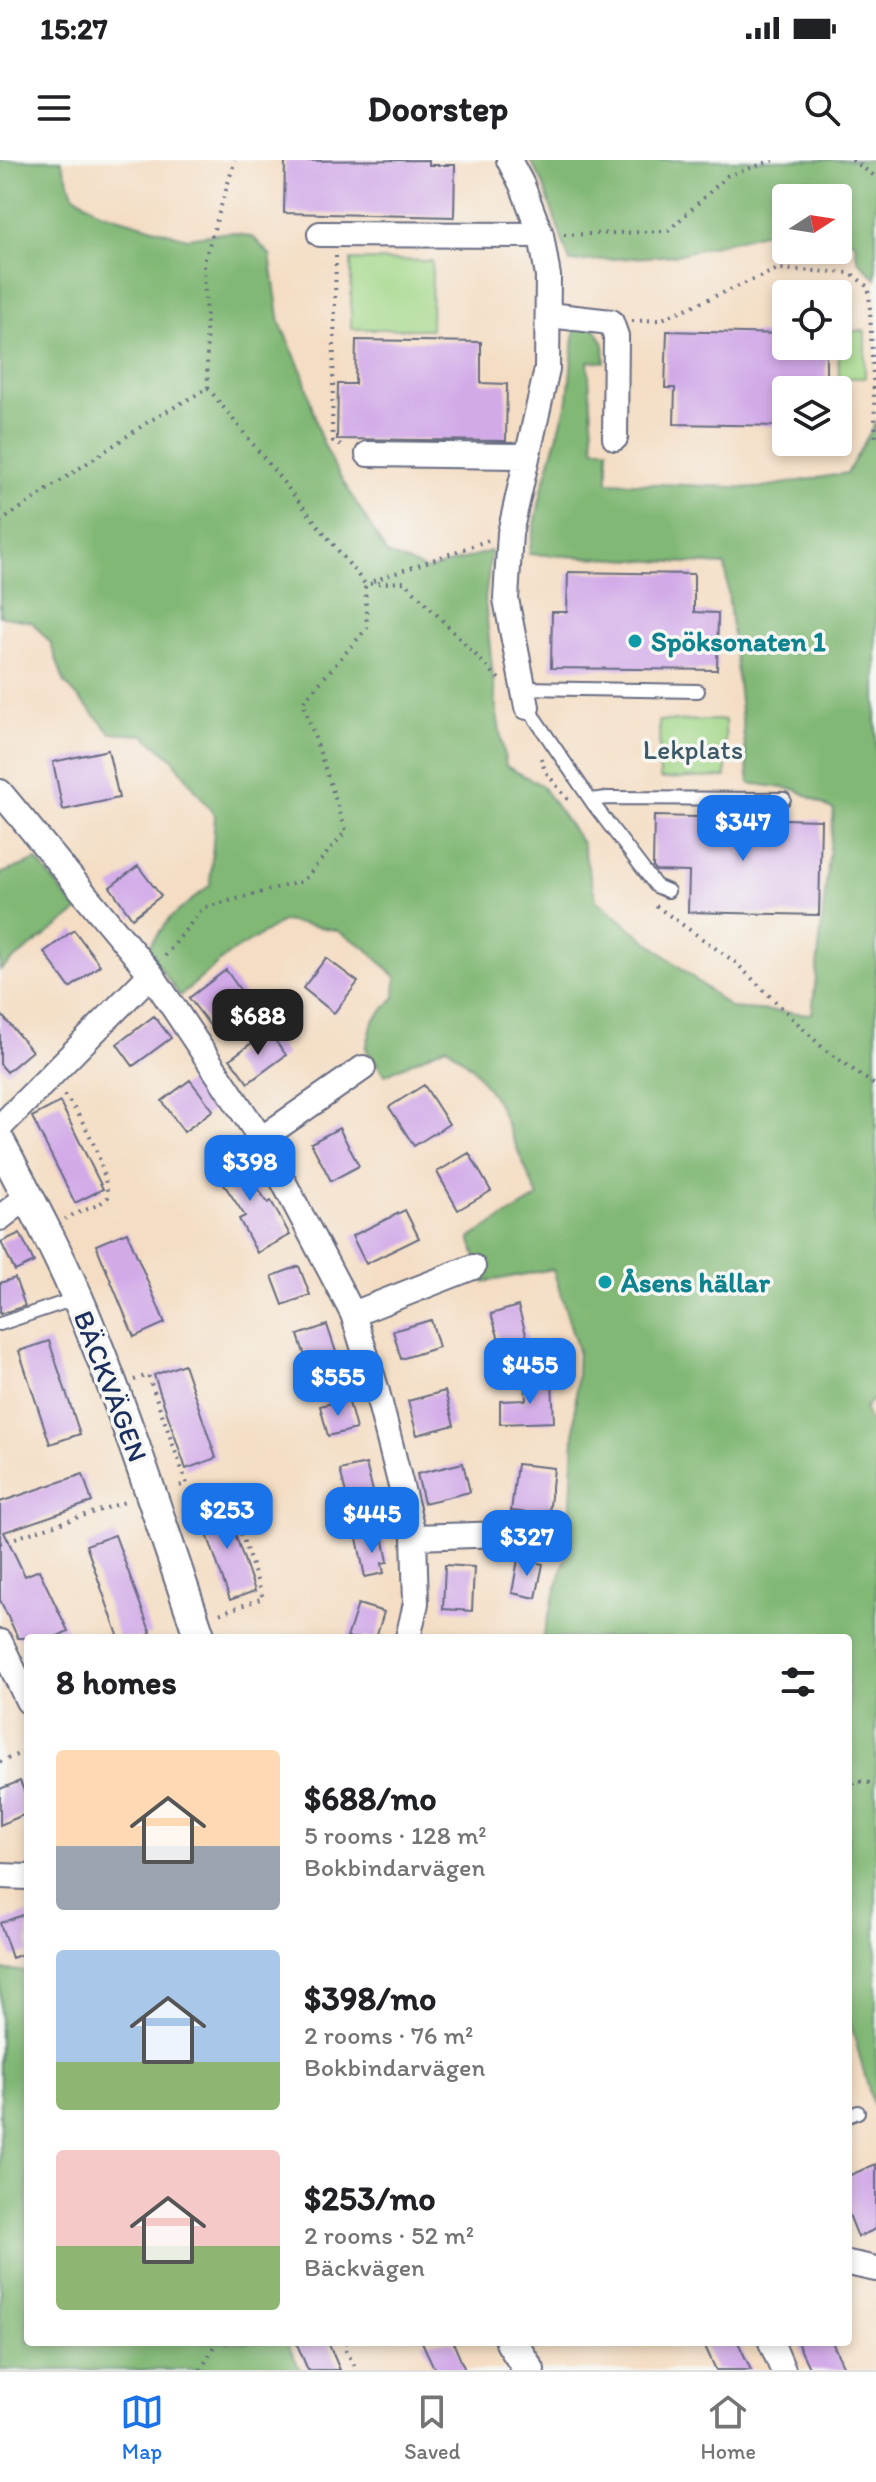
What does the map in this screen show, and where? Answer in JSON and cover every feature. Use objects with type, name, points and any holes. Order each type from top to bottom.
[{"type":"street","points":[[509,160],[541,235],[548,276],[547,369],[510,533],[506,599],[525,698]]},
{"type":"street","points":[[328,233],[541,235]]},
{"type":"street","points":[[549,315],[611,322],[616,336],[615,438]]},
{"type":"street","points":[[368,454],[526,456]]},
{"type":"street","points":[[0,792],[151,974],[261,1139],[353,1314],[376,1388],[414,1537],[416,1603],[409,1634]]},
{"type":"street","points":[[0,1127],[151,974]]},
{"type":"street","points":[[261,1139],[363,1068]]},
{"type":"street","name":"BÄCKVÄGEN","points":[[0,1143],[46,1231],[114,1389],[163,1490],[197,1631]]},
{"type":"street","points":[[0,1218],[28,1196]]},
{"type":"street","points":[[353,1314],[473,1267]]},
{"type":"street","points":[[414,1537],[537,1533]]},
{"type":"street","points":[[0,1642],[24,1693]]},
{"type":"street","points":[[0,1876],[24,1877]]},
{"type":"street","points":[[852,2264],[876,2269]]},
{"type":"street","points":[[514,2346],[529,2370]]},
{"type":"street","points":[[773,2346],[783,2370]]},
{"type":"lane","points":[[525,698],[698,691]]},
{"type":"lane","points":[[525,698],[591,800],[656,886],[668,891]]},
{"type":"lane","points":[[591,800],[784,799]]},
{"type":"lane","points":[[0,1324],[77,1298]]},
{"type":"path","points":[[151,974],[203,908],[303,881],[346,831],[303,702],[367,628],[365,584],[208,388],[204,262],[235,160]]},
{"type":"path","points":[[541,235],[668,231],[727,176],[774,160]]},
{"type":"path","points":[[852,160],[876,177]]},
{"type":"path","points":[[328,233],[333,441],[368,454]]},
{"type":"path","points":[[611,322],[660,320],[778,269],[851,273],[869,288],[876,441]]},
{"type":"path","points":[[0,522],[148,422],[208,388]]},
{"type":"path","points":[[365,584],[510,533]]},
{"type":"path","points":[[365,584],[405,582],[525,698]]},
{"type":"path","points":[[538,746],[545,771],[573,806]]},
{"type":"path","points":[[650,901],[735,962],[824,1049],[876,1086]]},
{"type":"path","points":[[46,1231],[82,1209],[98,1207],[108,1197],[105,1171],[74,1106],[49,1078]]},
{"type":"path","points":[[0,1543],[187,1484],[148,1375],[136,1379]]},
{"type":"path","points":[[195,1506],[228,1495],[263,1598],[197,1631]]},
{"type":"path","points":[[0,1762],[24,1752]]},
{"type":"path","points":[[852,1786],[856,1781],[876,1784]]},
{"type":"path","points":[[201,2370],[214,2346]]},
{"type":"path","points":[[345,2346],[357,2370]]},
{"type":"green space","points":[[0,160],[61,160],[73,194],[100,212],[187,238],[230,232],[254,238],[270,255],[280,323],[303,374],[320,436],[334,466],[387,554],[427,570],[491,551],[485,601],[506,766],[541,785],[582,843],[596,900],[731,1008],[812,1014],[834,810],[797,790],[749,783],[725,565],[529,554],[542,490],[568,399],[575,327],[595,328],[604,344],[605,362],[588,361],[594,448],[608,448],[608,482],[758,488],[847,473],[876,422],[876,1396],[864,1408],[876,1435],[876,2106],[873,2105],[852,2029],[852,1634],[543,1634],[569,1546],[578,1351],[553,1269],[484,1282],[470,1238],[538,1197],[497,1102],[472,1067],[446,1046],[385,1075],[366,1049],[373,1021],[395,997],[396,977],[366,948],[336,930],[284,921],[229,954],[180,996],[147,949],[170,918],[210,885],[215,816],[172,758],[144,735],[111,733],[65,683],[50,642],[32,622],[0,616]]},
{"type":"green space","points":[[530,160],[876,160],[876,279],[857,259],[855,242],[852,241],[852,184],[772,184],[772,231],[677,255],[570,262],[542,181]]},
{"type":"green space","points":[[351,260],[432,261],[431,329],[351,329]]},
{"type":"green space","points":[[852,331],[865,331],[865,378],[839,376],[839,360],[852,360]]},
{"type":"green space","name":"Lekplats","points":[[725,720],[726,777],[660,779],[659,721]]},
{"type":"green space","points":[[37,860],[78,911],[0,970],[0,874]]},
{"type":"green space","points":[[0,1970],[24,1971],[24,2346],[288,2346],[301,2370],[0,2370]]},
{"type":"building","points":[[429,160],[429,165],[455,165],[454,217],[284,213],[285,161]]},
{"type":"building","points":[[667,331],[772,334],[772,360],[826,360],[826,376],[772,376],[772,426],[674,424],[675,388],[665,388]]},
{"type":"building","points":[[356,340],[481,342],[481,383],[507,384],[506,441],[337,439],[338,384],[355,384]]},
{"type":"building","name":"Spöksonaten 1","points":[[568,572],[694,574],[694,612],[718,613],[717,670],[551,668],[552,612],[567,612]]},
{"type":"building","points":[[108,750],[119,798],[63,810],[53,762]]},
{"type":"building","points":[[654,816],[821,820],[819,915],[688,912],[689,872],[656,871],[653,867]]},
{"type":"building","points":[[138,866],[161,896],[132,918],[110,887]]},
{"type":"building","points":[[74,930],[100,965],[70,988],[44,952]]},
{"type":"building","points":[[326,958],[358,982],[334,1013],[303,988]]},
{"type":"building","points":[[226,970],[248,1001],[212,1028],[189,998]]},
{"type":"building","points":[[0,1013],[32,1051],[7,1072],[0,1064]]},
{"type":"building","points":[[154,1016],[171,1038],[133,1066],[117,1044]]},
{"type":"building","points":[[268,1031],[286,1055],[248,1083],[230,1059]]},
{"type":"building","points":[[190,1080],[213,1110],[184,1132],[162,1101]]},
{"type":"building","points":[[424,1085],[449,1124],[414,1146],[389,1107]]},
{"type":"building","points":[[60,1102],[103,1189],[75,1203],[32,1117]]},
{"type":"building","points":[[339,1128],[359,1166],[331,1181],[311,1143]]},
{"type":"building","points":[[230,1148],[268,1203],[271,1201],[290,1235],[257,1253],[239,1219],[245,1216],[209,1162]]},
{"type":"building","points":[[469,1153],[491,1191],[458,1210],[437,1172]]},
{"type":"building","points":[[405,1210],[419,1238],[366,1264],[352,1236]]},
{"type":"building","points":[[127,1232],[165,1323],[134,1337],[96,1245]]},
{"type":"building","points":[[20,1233],[34,1262],[15,1271],[1,1242]]},
{"type":"building","points":[[299,1266],[310,1295],[283,1305],[272,1276]]},
{"type":"building","points":[[15,1278],[25,1306],[0,1314],[0,1283]]},
{"type":"building","points":[[518,1306],[528,1341],[502,1349],[491,1314]]},
{"type":"building","points":[[431,1320],[439,1347],[401,1359],[393,1331]]},
{"type":"building","points":[[327,1325],[341,1367],[312,1377],[298,1335]]},
{"type":"building","points":[[49,1341],[80,1434],[50,1444],[19,1351]]},
{"type":"building","points":[[184,1364],[216,1458],[186,1469],[154,1375]]},
{"type":"building","points":[[552,1382],[554,1422],[500,1424],[500,1401],[526,1400],[525,1384]]},
{"type":"building","points":[[445,1391],[454,1425],[417,1435],[408,1401]]},
{"type":"building","points":[[348,1399],[356,1429],[328,1436],[320,1406]]},
{"type":"building","points":[[463,1463],[470,1492],[424,1503],[417,1474]]},
{"type":"building","points":[[366,1464],[374,1495],[348,1501],[340,1470]]},
{"type":"building","points":[[517,1464],[554,1468],[549,1515],[511,1511]]},
{"type":"building","points":[[83,1474],[92,1502],[4,1532],[25,1576],[39,1570],[68,1631],[62,1634],[24,1634],[24,1638],[18,1638],[0,1600],[0,1502]]},
{"type":"building","points":[[224,1502],[255,1591],[230,1600],[199,1511]]},
{"type":"building","points":[[115,1535],[151,1634],[118,1634],[86,1545]]},
{"type":"building","points":[[377,1535],[379,1542],[384,1541],[388,1562],[382,1563],[384,1573],[365,1577],[357,1538]]},
{"type":"building","points":[[518,1559],[543,1564],[536,1598],[512,1593]]},
{"type":"building","points":[[445,1565],[474,1567],[472,1611],[443,1609]]},
{"type":"building","points":[[358,1604],[384,1612],[377,1634],[348,1634]]},
{"type":"building","points":[[20,1781],[24,1790],[24,1815],[0,1825],[0,1789]]},
{"type":"building","points":[[24,1914],[24,1954],[12,1958],[0,1923]]},
{"type":"building","points":[[876,2164],[876,2229],[858,2237],[852,2222],[852,2174]]},
{"type":"building","points":[[298,2346],[330,2346],[340,2370],[308,2370]]},
{"type":"building","points":[[424,2346],[455,2346],[465,2370],[435,2370]]},
{"type":"building","points":[[705,2346],[740,2346],[751,2370],[716,2370]]},
{"type":"building","points":[[799,2346],[834,2346],[845,2370],[810,2370]]},
{"type":"place","name":"Spöksonaten 1","points":[[635,641]]},
{"type":"place","name":"Åsens hällar","points":[[605,1282]]}]
